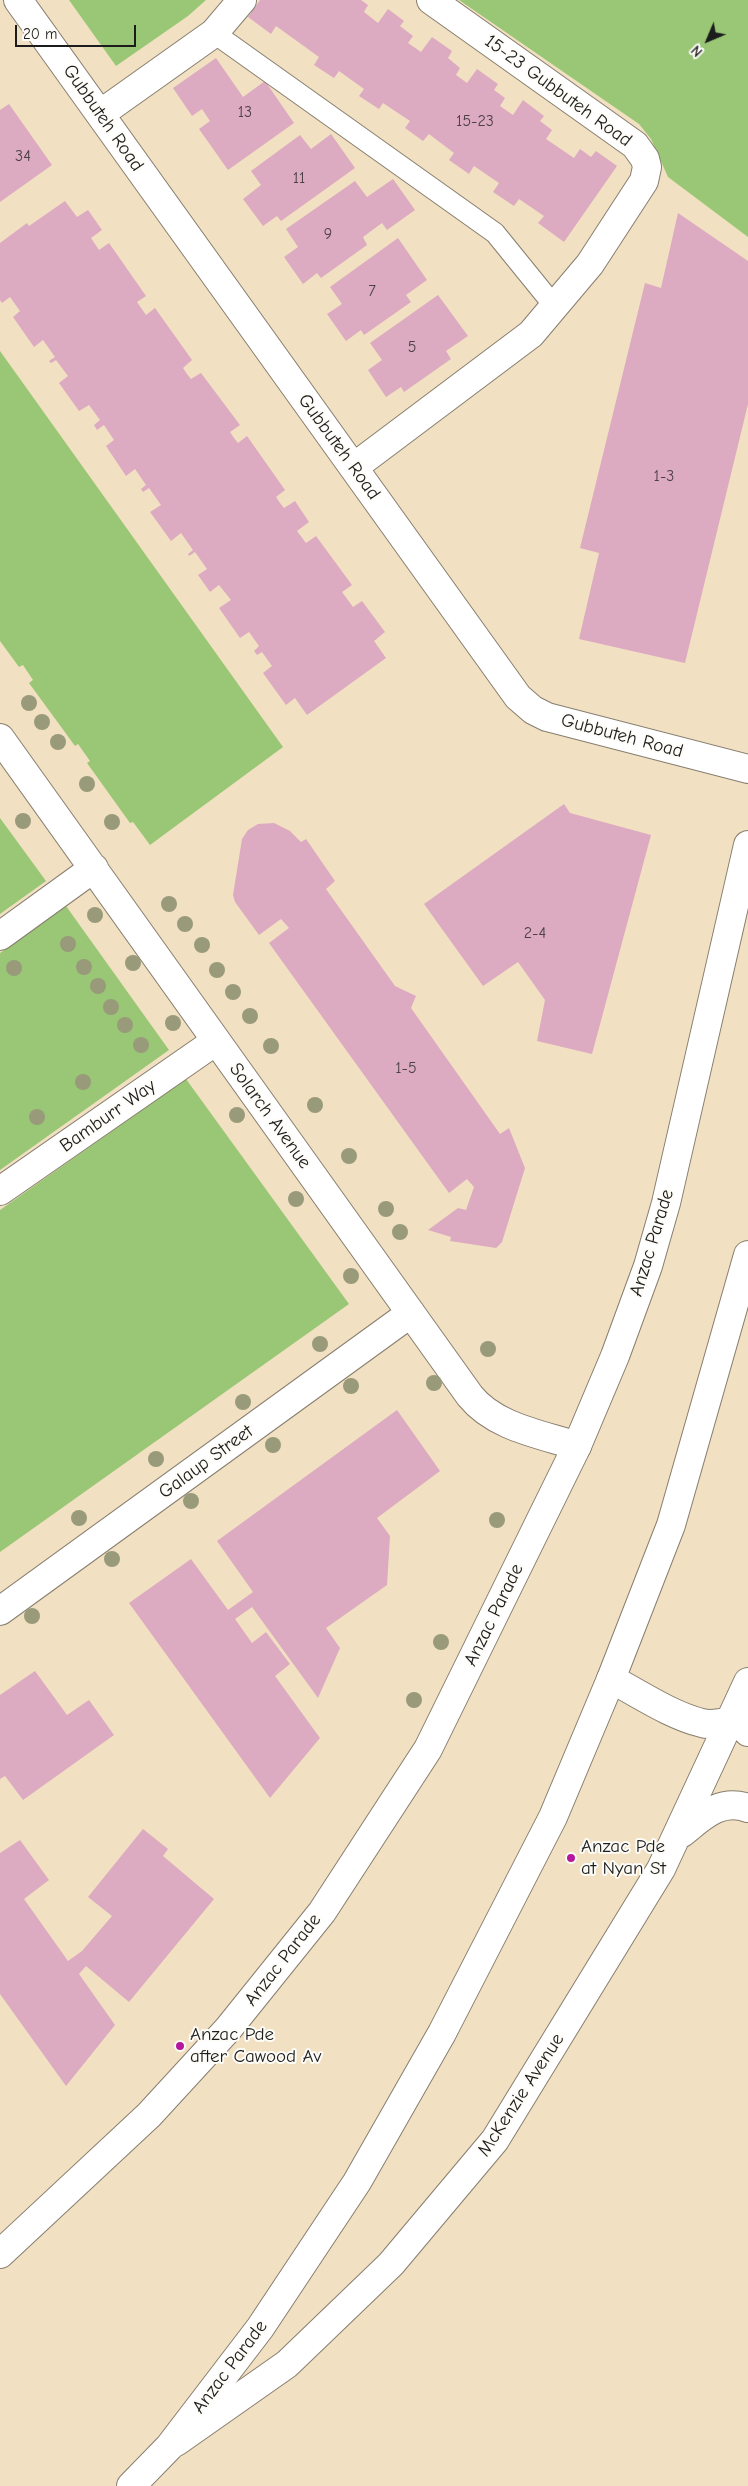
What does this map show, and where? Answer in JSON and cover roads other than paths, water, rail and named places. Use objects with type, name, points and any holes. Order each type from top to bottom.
[{"type":"street","name":"Gubbuteh Road","points":[[18,0],[354,467],[505,682],[526,704],[547,716],[748,770]]},
{"type":"street","points":[[100,114],[214,33],[242,0]]},
{"type":"street","name":"15-23 Gubbuteh Road","points":[[354,467],[524,341],[596,255],[644,181],[647,167],[645,159],[635,145],[431,0]]},
{"type":"street","name":"Solarch Avenue","points":[[0,738],[411,1314],[481,1408],[507,1423],[577,1446]]},
{"type":"street","name":"Anzac Parade","points":[[0,2254],[149,2116],[228,2029],[322,1912],[428,1749],[577,1446],[615,1356],[648,1266],[666,1203],[748,846]]},
{"type":"street","points":[[0,936],[94,868]]},
{"type":"street","name":"Bamburr Way","points":[[0,1191],[216,1041]]},
{"type":"street","name":"Anzac Parade","points":[[131,2486],[169,2447],[260,2328],[357,2182],[442,2033],[553,1817],[611,1679],[671,1525],[748,1255]]},
{"type":"street","name":"Galaup Street","points":[[0,1611],[411,1314]]},
{"type":"street","points":[[611,1679],[670,1710],[703,1724],[740,1726]]},
{"type":"street","name":"McKenzie Avenue","points":[[169,2447],[287,2364],[391,2264],[495,2140],[661,1869],[676,1838],[740,1726],[748,1682]]},
{"type":"street","points":[[676,1838],[710,1810],[737,1804],[748,1808]]},
{"type":"lane","points":[[214,33],[495,233],[554,307]]},
{"type":"place","name":"Anzac Pde at Nyan St","points":[[571,1858]]},
{"type":"place","name":"Anzac Pde after Cawood Av","points":[[180,2046]]}]
